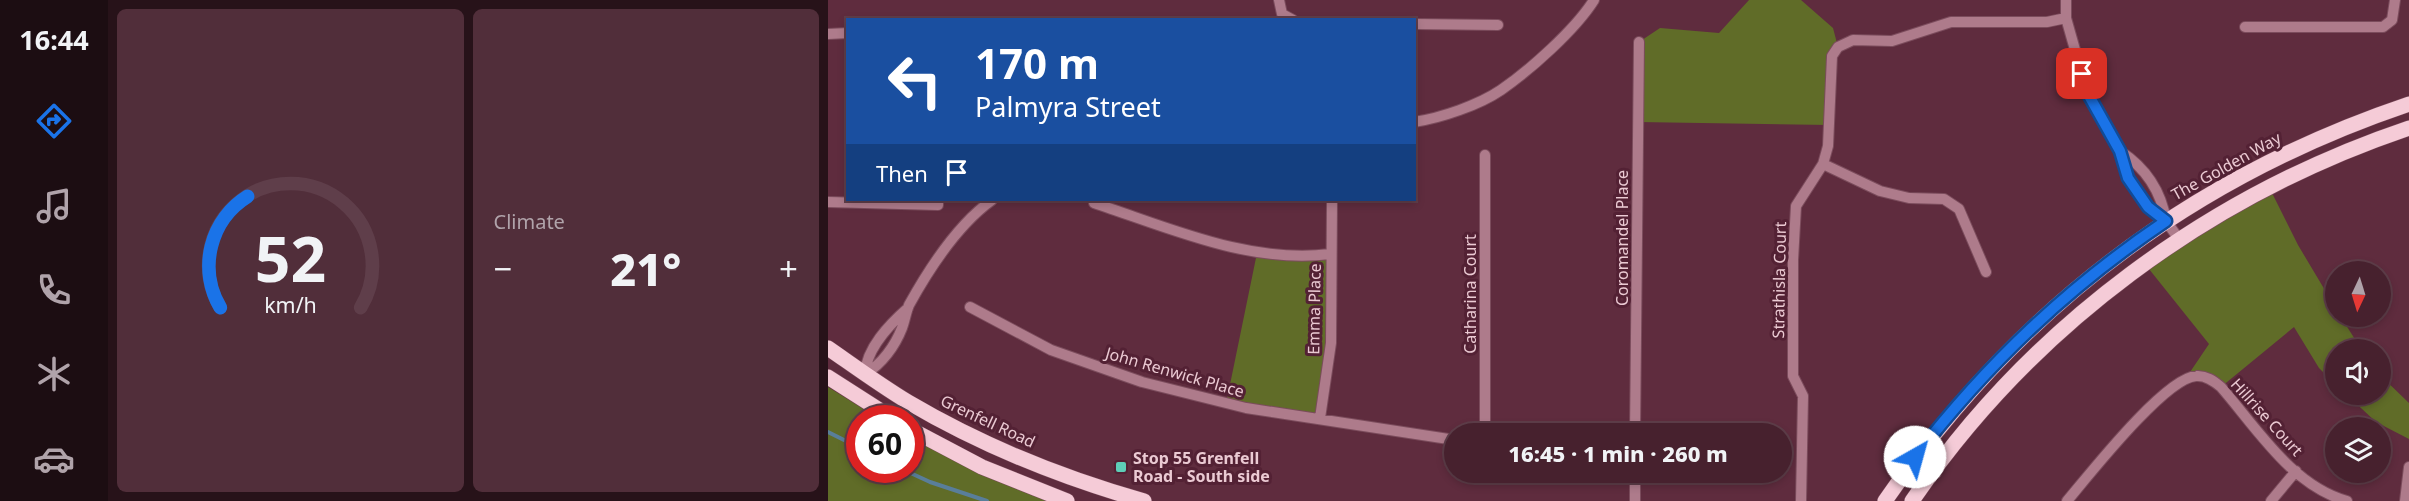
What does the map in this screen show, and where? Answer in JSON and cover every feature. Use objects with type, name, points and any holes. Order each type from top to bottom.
[{"type":"main road","name":"The Golden Way","points":[[1884,501],[1937,429],[2005,352],[2072,291],[2118,255],[2166,221],[2273,159],[2340,129],[2409,104]]},
{"type":"main road","points":[[1912,501],[1952,448],[2016,375],[2091,305],[2179,240],[2259,192],[2301,171],[2409,128]]},
{"type":"main road","name":"Grenfell Road","points":[[828,348],[909,402],[986,442],[1050,470],[1144,501]]},
{"type":"main road","points":[[852,393],[865,374]]},
{"type":"main road","points":[[828,377],[871,405]]},
{"type":"main road","points":[[924,436],[982,466],[1067,501]]},
{"type":"street","points":[[1279,0],[1282,14],[1289,18]]},
{"type":"street","points":[[1416,122],[1440,118],[1500,91],[1561,40],[1587,11],[1593,0]]},
{"type":"street","points":[[2066,0],[2066,18],[2087,92],[2120,151],[2128,178],[2148,207],[2166,221],[2179,240]]},
{"type":"street","points":[[2245,27],[2383,27],[2392,20],[2395,0]]},
{"type":"street","name":"Strathisla Court","points":[[1801,501],[1803,396],[1793,376],[1793,260],[1796,206],[1823,164],[1828,146],[1831,125],[1832,56],[1838,47],[1853,40],[1892,41],[1951,22],[2047,22],[2066,18]]},
{"type":"street","points":[[1416,24],[1498,25]]},
{"type":"street","points":[[828,34],[846,33]]},
{"type":"street","name":"Coromandel Place","points":[[1635,423],[1639,42]]},
{"type":"street","points":[[2120,151],[2137,162],[2163,200],[2166,221]]},
{"type":"street","name":"Catharina Court","points":[[1485,155],[1485,423]]},
{"type":"street","points":[[1823,164],[1880,191],[1909,198],[1944,200],[1959,209],[1986,272]]},
{"type":"street","points":[[828,202],[938,205],[938,201]]},
{"type":"street","points":[[865,374],[879,366],[902,329],[908,308],[943,252],[977,210],[990,201]]},
{"type":"street","name":"Emma Place","points":[[1320,418],[1331,343],[1332,201]]},
{"type":"street","points":[[1094,203],[1213,243],[1257,253],[1306,257],[1330,254]]},
{"type":"street","name":"John Renwick Place","points":[[970,307],[1051,350],[1142,382],[1226,404],[1444,438]]},
{"type":"street","name":"Hillrise Court","points":[[2067,501],[2116,441],[2178,383],[2197,376],[2212,380],[2221,387],[2277,455],[2296,471],[2326,493],[2347,501]]},
{"type":"street","points":[[2405,501],[2409,467]]},
{"type":"street","points":[[2271,501],[2296,471]]},
{"type":"street","points":[[1635,483],[1635,501]]},
{"type":"green space","points":[[1749,0],[1801,0],[1833,28],[1838,47],[1831,125],[1638,122],[1639,42],[1660,28],[1719,33]]},
{"type":"green space","points":[[2269,187],[2298,245],[2325,290],[2325,327],[2347,327],[2355,339],[2325,339],[2325,374],[2294,327],[2221,387],[2212,380],[2186,378],[2209,344],[2145,264]]},
{"type":"green space","points":[[1257,253],[1330,254],[1331,343],[1320,418],[1226,404]]},
{"type":"green space","points":[[2391,386],[2409,403],[2409,439],[2391,430],[2391,417],[2371,417],[2358,405],[2391,405]]},
{"type":"green space","points":[[828,387],[857,405],[846,405],[846,483],[924,483],[924,444],[1052,501],[828,501]]},
{"type":"waterway","points":[[828,432],[846,441]]},
{"type":"waterway","points":[[924,479],[987,501]]},
{"type":"place","name":"Stop 55 Grenfell Road - South side","points":[[1121,467]]},
{"type":"route","points":[[1915,457],[1985,374],[2040,318],[2118,255],[2166,221],[2148,207],[2128,178],[2120,151],[2087,92],[2082,74]]}]
